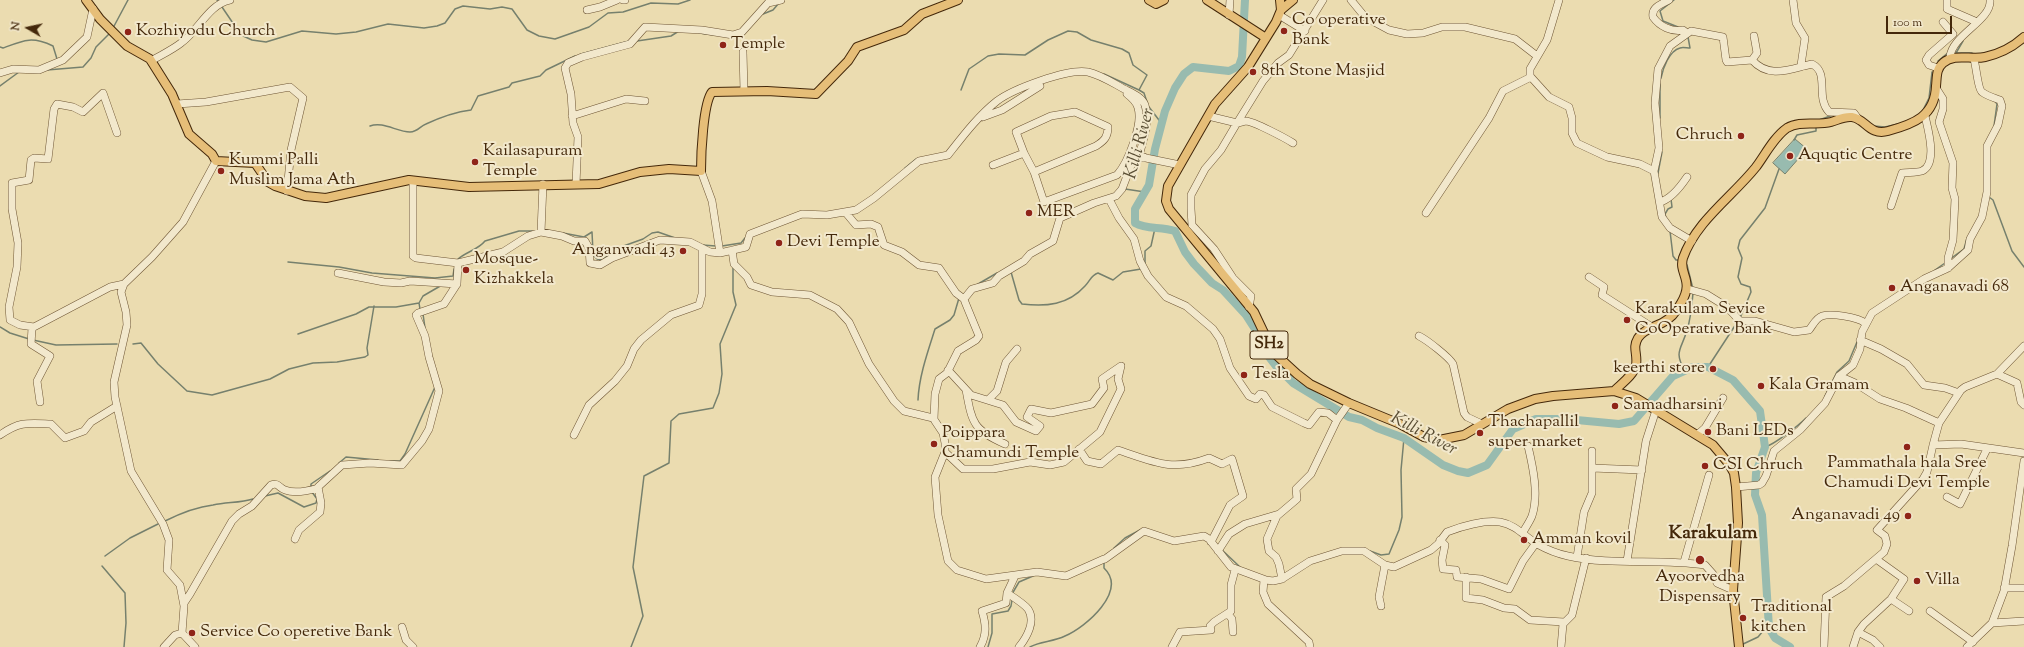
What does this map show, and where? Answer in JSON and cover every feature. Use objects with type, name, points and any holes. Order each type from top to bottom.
[{"type":"main road","points":[[86,0],[100,19],[118,35],[127,46],[151,61],[163,77],[177,104],[189,134],[212,154],[216,161],[255,162],[268,182],[287,191],[305,196],[326,198],[338,197],[392,182],[414,180],[469,187],[543,184],[599,184],[648,172],[668,169],[701,170],[704,124],[710,94],[715,90],[816,94],[848,61],[857,47],[904,30],[922,14],[958,0]]},
{"type":"main road","points":[[1149,0],[1156,4],[1164,0]]},
{"type":"main road","points":[[1207,0],[1266,38]]},
{"type":"main road","points":[[1280,0],[1280,12]]},
{"type":"main road","points":[[1280,12],[1293,0]]},
{"type":"main road","name":"SH2","points":[[1280,12],[1248,67],[1215,104],[1180,165],[1166,193],[1169,209],[1254,312],[1273,352],[1310,384],[1349,403],[1432,439],[1446,440],[1464,436],[1508,409],[1535,399],[1614,391],[1636,398],[1713,445],[1722,454],[1734,473],[1736,487],[1738,523],[1733,590],[1738,646]]},
{"type":"main road","points":[[1614,391],[1632,373],[1636,366],[1634,345],[1639,336],[1652,327],[1664,323],[1674,314],[1688,289],[1683,262],[1696,232],[1755,169],[1775,141],[1787,128],[1797,125],[1817,124],[1830,122],[1841,118],[1853,117],[1860,120],[1874,131],[1887,132],[1915,122],[1925,116],[1931,106],[1936,88],[1938,68],[1950,57],[1974,58],[2002,52],[2024,37]]},
{"type":"street","points":[[151,61],[181,43],[211,12],[228,0]]},
{"type":"street","points":[[588,10],[617,0]]},
{"type":"street","points":[[576,184],[578,137],[572,116],[571,94],[565,68],[568,63],[595,53],[630,44],[645,27],[702,30],[733,35],[742,32],[768,3],[781,0]]},
{"type":"street","points":[[1229,15],[1230,0]]},
{"type":"street","points":[[1249,307],[1251,296],[1233,278],[1214,249],[1192,225],[1190,209],[1191,195],[1205,169],[1221,150],[1262,81],[1278,63],[1287,58],[1323,0]]},
{"type":"street","points":[[1351,0],[1365,17],[1389,30],[1407,34],[1423,33],[1442,27],[1465,26],[1515,39],[1537,56]]},
{"type":"street","points":[[1559,0],[1547,40],[1530,70],[1531,77],[1549,97],[1569,107],[1572,118],[1572,133],[1577,143],[1607,157],[1656,168]]},
{"type":"street","points":[[1669,0],[1652,12],[1653,17],[1665,27],[1676,31],[1683,30],[1687,33]]},
{"type":"street","points":[[1793,0],[1796,23],[1805,38],[1801,61],[1801,65],[1804,66]]},
{"type":"street","points":[[1948,0],[1947,9],[1977,22]]},
{"type":"street","points":[[1950,57],[1953,48],[1986,12],[1990,4],[1990,0]]},
{"type":"street","points":[[0,73],[13,69],[39,70],[63,60],[87,37],[93,9]]},
{"type":"street","points":[[1280,12],[1305,31]]},
{"type":"street","points":[[1938,68],[1929,65],[1926,60],[1953,34],[1943,22]]},
{"type":"street","points":[[1692,241],[1670,228],[1662,217],[1656,168],[1659,148],[1656,131],[1656,75],[1670,46],[1687,33],[1691,31],[1723,37],[1727,62],[1752,60],[1765,71],[1788,71],[1812,64],[1818,67],[1821,72],[1822,98],[1825,107],[1829,112],[1854,113],[1860,120]]},
{"type":"street","points":[[1752,60],[1757,53],[1754,36]]},
{"type":"street","points":[[743,52],[744,91]]},
{"type":"street","points":[[1736,487],[1759,485],[1766,476],[1774,451],[1800,430],[1825,403],[1839,376],[1853,365],[1860,349],[1860,340],[1864,322],[1872,313],[1924,279],[1948,268],[1968,250],[1970,239],[1982,218],[1987,192],[1986,173],[1988,142],[1998,125],[2002,106],[2000,100],[1982,92],[1978,85],[1978,72],[1974,58]]},
{"type":"street","points":[[414,180],[413,256],[416,258],[458,263],[503,252],[528,236],[541,231],[562,236],[574,241],[585,241],[589,248],[588,256],[590,263],[600,265],[660,240],[690,242],[710,252],[719,249],[732,250],[746,247],[750,234],[802,214],[827,215],[846,213],[856,210],[874,198],[919,161],[948,155],[965,133],[998,101],[1012,93],[1056,75],[1075,72],[1088,72],[1113,82],[1143,101],[1146,107],[1144,157]]},
{"type":"street","points":[[980,118],[1002,110],[1036,88],[1050,82],[1074,76],[1091,77],[1113,86],[1131,97],[1136,103],[1139,110],[1138,124],[1130,152],[1123,168],[1117,175],[1044,202],[1034,172],[1016,132],[1051,116],[1075,112],[1108,127],[1108,134],[1105,139],[1096,146],[1034,172]]},
{"type":"street","points":[[1426,213],[1489,118],[1503,91],[1531,77]]},
{"type":"street","points":[[177,104],[206,102],[290,87],[303,98],[290,150],[287,191]]},
{"type":"street","points":[[1936,88],[1943,99],[1943,109],[1938,122],[1953,163],[1952,188],[1955,199],[1953,240],[1948,258],[1948,268]]},
{"type":"street","points":[[34,327],[20,325],[10,320],[8,314],[17,267],[18,243],[12,209],[12,183],[29,180],[31,160],[34,158],[48,159],[53,115],[57,104],[73,107],[83,112],[103,93],[117,133]]},
{"type":"street","points":[[572,116],[626,99],[645,101]]},
{"type":"street","points":[[1208,116],[1237,124],[1246,121],[1279,135],[1293,144]]},
{"type":"street","points":[[1891,206],[1902,173],[1922,171],[1928,165],[1931,146],[1925,116]]},
{"type":"street","points":[[992,165],[1024,152]]},
{"type":"street","points":[[1130,152],[1144,157],[1180,165]]},
{"type":"street","points":[[964,299],[972,289],[992,283],[1030,254],[1053,241],[1060,218],[1094,203],[1109,199],[1119,193],[1132,163],[1136,159],[1144,157]]},
{"type":"street","points":[[195,647],[182,633],[184,603],[180,585],[167,570],[169,540],[163,524],[131,471],[117,406],[114,382],[126,324],[126,312],[121,292],[124,284],[152,258],[183,222],[216,161]]},
{"type":"street","points":[[701,170],[712,201],[719,249]]},
{"type":"street","points":[[1660,202],[1664,201],[1681,187],[1687,177]]},
{"type":"street","points":[[541,231],[543,184]]},
{"type":"street","points":[[1109,199],[1119,218],[1134,239],[1143,266],[1166,297],[1186,306],[1213,329],[1220,339],[1228,363],[1249,396],[1256,399],[1260,394],[1264,395],[1272,407],[1304,424],[1309,425],[1319,412],[1328,413],[1337,420]]},
{"type":"street","points":[[846,213],[856,225],[871,224],[878,227],[884,245],[902,252],[919,265],[939,268],[956,293],[964,299],[979,336],[976,340],[958,351],[946,374],[941,376],[936,386],[934,419],[943,433],[945,443],[945,452],[935,477],[938,515],[948,561],[957,570],[986,579],[1035,572],[1066,576],[1105,559],[1144,531],[1174,541],[1204,536],[1220,549],[1235,570],[1264,580],[1273,581],[1310,562],[1342,551],[1364,551],[1385,565],[1394,567],[1421,556],[1438,544],[1447,532],[1453,529],[1500,522],[1514,527],[1523,532],[1536,543],[1557,553],[1586,558],[1627,561],[1684,562],[1705,565],[1713,574],[1717,583],[1733,590]]},
{"type":"street","points":[[574,435],[589,405],[615,381],[627,366],[634,349],[641,340],[671,315],[699,305],[702,294],[702,248]]},
{"type":"street","points":[[732,250],[734,264],[747,277],[751,285],[772,292],[810,295],[837,309],[849,322],[869,364],[894,401],[904,411],[934,419]]},
{"type":"street","points":[[184,603],[232,521],[239,514],[252,506],[271,485],[276,484],[285,490],[293,492],[319,487],[342,465],[370,463],[395,465],[404,464],[427,432],[439,391],[429,357],[425,336],[416,317],[421,312],[444,304],[457,284],[458,263]]},
{"type":"street","points":[[338,273],[384,282],[401,283],[410,281],[457,284]]},
{"type":"street","points":[[1589,277],[1604,287],[1602,295],[1652,327]]},
{"type":"street","points":[[40,402],[38,381],[50,356],[30,344],[32,328],[110,287],[124,284]]},
{"type":"street","points":[[1688,289],[1706,294],[1727,307],[1738,319],[1755,321],[1781,329],[1804,332],[1809,330],[1815,321],[1824,315],[1848,316],[1864,322]]},
{"type":"street","points":[[1419,336],[1429,341],[1434,347],[1450,359],[1454,368],[1464,413],[1467,417],[1482,424]]},
{"type":"street","points":[[1860,340],[1882,349],[1907,364],[1924,385],[1945,388],[1959,393]]},
{"type":"street","points":[[1824,647],[1826,596],[1844,586],[1884,552],[1887,544],[1885,536],[1877,530],[1923,479],[1927,472],[1939,423],[1959,393],[1965,387],[1997,374],[2024,346]]},
{"type":"street","points":[[988,400],[996,391],[1006,362],[1017,349]]},
{"type":"street","points":[[945,452],[963,469],[993,470],[1030,462],[1050,465],[1064,462],[1100,432],[1121,389],[1118,379],[1121,366],[1102,380],[1104,388],[1092,404],[1051,413],[1031,409],[1027,417],[1040,426],[1036,431],[1016,422],[1003,405],[971,395],[948,370]]},
{"type":"street","points":[[1997,374],[2017,383],[2021,402],[2024,405]]},
{"type":"street","points":[[1839,376],[1855,383],[1880,399],[1906,408],[1939,423]]},
{"type":"street","points":[[966,390],[970,416],[976,426],[990,437],[1004,444]]},
{"type":"street","points":[[1697,435],[1705,428],[1723,398]]},
{"type":"street","points":[[1281,578],[1276,557],[1269,551],[1267,546],[1272,524],[1279,514],[1297,499],[1296,489],[1310,474],[1337,420],[1349,403]]},
{"type":"street","points":[[0,435],[20,423],[36,423],[51,424],[65,438],[84,431],[91,422],[117,406]]},
{"type":"street","points":[[1627,561],[1646,441],[1656,410]]},
{"type":"street","points":[[1933,445],[1961,444],[1987,449],[2024,453]]},
{"type":"street","points":[[1523,532],[1532,515],[1535,496],[1533,465],[1528,446]]},
{"type":"street","points":[[1079,449],[1087,461],[1101,464],[1118,450],[1158,463],[1175,465],[1191,465],[1209,458],[1222,464],[1232,459],[1243,496],[1230,505],[1211,542]]},
{"type":"street","points":[[1947,497],[1960,504],[1987,449]]},
{"type":"street","points":[[1577,557],[1584,512],[1592,494],[1592,451]]},
{"type":"street","points":[[1930,611],[1970,644],[1992,623],[2004,588],[2012,546],[2024,461]]},
{"type":"street","points":[[1592,468],[1642,470]]},
{"type":"street","points":[[1684,562],[1709,475]]},
{"type":"street","points":[[295,539],[299,530],[320,512],[322,505],[319,487]]},
{"type":"street","points":[[1220,549],[1228,534],[1245,524],[1279,514]]},
{"type":"street","points":[[1440,540],[1445,545],[1442,560],[1443,569],[1456,570],[1457,577],[1481,580],[1509,589],[1523,561],[1536,543]]},
{"type":"street","points":[[1561,647],[1564,622],[1572,615],[1586,558]]},
{"type":"street","points":[[1853,647],[1858,632],[1864,624],[1891,599],[1904,579],[1876,559]]},
{"type":"street","points":[[1381,606],[1379,597],[1385,565]]},
{"type":"street","points":[[1172,647],[1180,632],[1210,630],[1210,626],[1214,622],[1228,614],[1232,608],[1231,585],[1235,570]]},
{"type":"street","points":[[980,647],[984,641],[986,630],[982,611],[1006,603],[1010,595],[1015,576]]},
{"type":"street","points":[[1466,577],[1466,598],[1483,600],[1504,608],[1515,609],[1530,620],[1564,622]]},
{"type":"street","points":[[1264,580],[1263,592],[1268,604],[1309,642],[1310,647]]},
{"type":"street","points":[[2004,588],[2024,588]]},
{"type":"street","points":[[1010,595],[1028,609],[1031,622],[1027,636],[1020,647]]},
{"type":"street","points":[[1891,599],[1908,611]]},
{"type":"street","points":[[1228,614],[1232,620],[1232,632]]},
{"type":"street","points":[[1992,623],[2024,621]]},
{"type":"street","points":[[402,627],[406,640],[413,647]]},
{"type":"street","points":[[1858,632],[1873,640],[1880,647]]},
{"type":"street","points":[[164,647],[175,636],[182,633]]},
{"type":"water","name":"Aquqtic Centre","points":[[1795,139],[1807,149],[1785,174],[1773,163]]},
{"type":"waterway","points":[[113,28],[128,0]]},
{"type":"waterway","points":[[222,7],[241,35],[252,40],[266,42],[302,31],[336,34],[356,32],[388,24],[424,28],[437,26],[445,23],[455,9],[463,6],[490,9],[502,7],[512,9],[527,30],[539,36],[555,39],[589,27],[608,13],[623,12],[651,3],[678,4],[690,0]]},
{"type":"waterway","name":"Killi River","points":[[1245,0],[1242,57],[1239,66],[1229,71],[1193,67],[1184,74],[1175,88],[1165,111],[1155,149],[1149,185],[1135,209],[1135,223],[1175,231],[1185,252],[1194,264],[1212,283],[1223,290],[1246,315],[1255,329],[1256,340],[1276,366],[1293,383],[1349,417],[1362,420],[1377,428],[1404,438],[1443,465],[1458,471],[1468,473],[1487,465],[1513,429],[1536,419],[1566,419],[1619,424],[1634,421],[1673,376],[1693,367],[1708,367],[1733,380],[1760,411],[1765,447],[1756,473],[1755,495],[1762,515],[1769,628],[1775,638],[1790,647]]},
{"type":"waterway","points":[[1674,0],[1660,11],[1663,21],[1678,27]]},
{"type":"waterway","points":[[763,14],[773,10],[779,3]]},
{"type":"waterway","points":[[637,41],[671,36],[679,31]]},
{"type":"waterway","points":[[961,90],[969,69],[988,56],[999,54],[1025,55],[1048,40],[1068,31],[1077,32],[1091,40],[1122,49],[1129,53],[1133,65],[1147,75],[1139,90],[1144,93],[1147,102]]},
{"type":"waterway","points":[[699,33],[715,35]]},
{"type":"waterway","points":[[47,70],[83,67],[91,58],[96,47],[109,34]]},
{"type":"waterway","points":[[1661,78],[1665,65],[1670,56],[1676,50],[1681,48],[1690,48],[1688,37]]},
{"type":"waterway","points":[[0,47],[3,48],[28,40],[39,41],[53,46],[57,59]]},
{"type":"waterway","points":[[581,54],[629,41]]},
{"type":"waterway","points":[[1963,41],[1956,53],[1972,53]]},
{"type":"waterway","points":[[1938,61],[1949,52]]},
{"type":"waterway","points":[[370,126],[380,125],[405,132],[415,131],[424,125],[443,117],[471,110],[478,96],[509,87],[512,83],[540,76],[546,70],[575,56]]},
{"type":"waterway","points":[[0,86],[19,72]]},
{"type":"waterway","points":[[1923,110],[1929,98],[1932,72]]},
{"type":"waterway","points":[[1104,74],[1139,90]]},
{"type":"waterway","points":[[1660,84],[1660,118]]},
{"type":"waterway","points":[[1994,126],[1997,104],[1995,101]]},
{"type":"waterway","points":[[1149,107],[1162,124]]},
{"type":"waterway","points":[[1819,120],[1833,115]]},
{"type":"waterway","points":[[1874,126],[1885,127],[1898,124]]},
{"type":"waterway","points":[[1794,140],[1797,135],[1816,131],[1816,126]]},
{"type":"waterway","points":[[1658,173],[1662,152]]},
{"type":"waterway","points":[[905,168],[916,159]]},
{"type":"waterway","points":[[1740,318],[1751,292],[1750,287],[1741,284],[1738,277],[1742,258],[1738,248],[1740,240],[1765,208],[1779,169]]},
{"type":"waterway","points":[[1125,189],[1145,192]]},
{"type":"waterway","points":[[1989,197],[1993,200],[2012,251],[2024,267]]},
{"type":"waterway","points":[[1666,218],[1665,214],[1668,209],[1672,207],[1671,199]]},
{"type":"waterway","points":[[1145,264],[1145,251],[1151,246],[1155,228]]},
{"type":"waterway","points":[[457,260],[479,247],[485,241],[519,231],[532,231]]},
{"type":"waterway","points":[[1670,231],[1673,256],[1676,260],[1680,260]]},
{"type":"waterway","points":[[563,233],[584,237],[592,232],[593,252]]},
{"type":"waterway","points":[[593,255],[597,259],[602,260],[618,248],[643,239],[652,233],[658,232],[678,239]]},
{"type":"waterway","points":[[722,246],[741,243],[745,238]]},
{"type":"waterway","points":[[1950,259],[1964,249],[1967,238]]},
{"type":"waterway","points":[[702,245],[716,246]]},
{"type":"waterway","points":[[288,262],[339,267],[372,273],[435,278],[453,276],[454,269]]},
{"type":"waterway","points":[[1685,263],[1687,265],[1693,289]]},
{"type":"waterway","points":[[1935,270],[1945,263]]},
{"type":"waterway","points":[[631,647],[643,616],[633,567],[644,476],[669,463],[671,421],[679,414],[713,408],[719,393],[722,374],[720,344],[736,305],[733,292],[733,267]]},
{"type":"waterway","points":[[1011,272],[1019,300],[1022,304],[1048,305],[1064,301],[1071,297],[1098,273],[1113,280],[1123,272],[1141,269]]},
{"type":"waterway","points":[[978,284],[997,273]]},
{"type":"waterway","points":[[298,334],[356,314],[369,307],[396,307],[419,303],[423,296],[442,285]]},
{"type":"waterway","points":[[1685,371],[1681,364],[1679,354],[1689,321],[1693,293]]},
{"type":"waterway","points":[[918,400],[922,373],[935,329],[950,320],[954,315],[959,298]]},
{"type":"waterway","points":[[419,303],[420,309]]},
{"type":"waterway","points":[[133,344],[141,343],[158,364],[187,391],[212,395],[270,379],[289,369],[313,363],[337,362],[365,357],[368,355],[367,348],[374,306]]},
{"type":"waterway","points":[[423,314],[425,328]]},
{"type":"waterway","points":[[1708,367],[1738,321]]},
{"type":"waterway","points":[[0,327],[10,333],[29,339]]},
{"type":"waterway","points":[[33,340],[56,345],[117,344]]},
{"type":"waterway","points":[[1825,396],[1837,372],[1849,361],[1857,342]]},
{"type":"waterway","points":[[390,461],[400,461],[405,454],[435,387]]},
{"type":"waterway","points":[[1765,447],[1780,439],[1806,418]]},
{"type":"waterway","points":[[1370,551],[1381,555],[1389,554],[1399,530],[1402,517],[1401,470],[1404,438]]},
{"type":"waterway","points":[[339,463],[346,457],[378,460]]},
{"type":"waterway","points":[[311,487],[311,484],[330,471]]},
{"type":"waterway","points":[[265,496],[278,493],[304,507],[316,503],[317,499],[312,492]]},
{"type":"waterway","points":[[165,521],[201,507],[253,499]]},
{"type":"waterway","points":[[105,556],[130,538],[158,524]]},
{"type":"waterway","points":[[1114,548],[1125,538],[1140,530]]},
{"type":"waterway","points":[[1221,549],[1240,567]]},
{"type":"waterway","points":[[1030,647],[1060,638],[1074,631],[1093,617],[1108,597],[1111,587],[1110,577],[1104,568],[1104,562]]},
{"type":"waterway","points":[[102,566],[125,593],[126,623],[124,647]]},
{"type":"waterway","points":[[1012,594],[1019,582],[1033,576]]},
{"type":"waterway","points":[[988,647],[992,633],[992,614],[1008,611],[1012,600]]},
{"type":"waterway","points":[[1741,645],[1758,637],[1768,625]]},
{"type":"place","name":"Co operative Bank","points":[[1284,31]]},
{"type":"place","name":"Kozhiyodu Church","points":[[128,32]]},
{"type":"place","name":"Temple","points":[[723,45]]},
{"type":"place","name":"8th Stone Masjid","points":[[1253,72]]},
{"type":"place","name":"Chruch","points":[[1741,136]]},
{"type":"place","name":"Aquqtic Centre","points":[[1790,156]]},
{"type":"place","name":"Kailasapuram Temple","points":[[475,162]]},
{"type":"place","name":"Kummi Palli Muslim Jama Ath","points":[[221,171]]},
{"type":"place","name":"MER","points":[[1029,213]]},
{"type":"place","name":"Devi Temple","points":[[779,243]]},
{"type":"place","name":"Anganwadi 43","points":[[683,251]]},
{"type":"place","name":"Mosque- Kizhakkela","points":[[466,270]]},
{"type":"place","name":"Anganavadi 68","points":[[1892,288]]},
{"type":"place","name":"Karakulam Sevice CoOperative Bank","points":[[1627,320]]},
{"type":"place","name":"keerthi store","points":[[1713,369]]},
{"type":"place","name":"Tesla","points":[[1244,375]]},
{"type":"place","name":"Kala Gramam","points":[[1761,386]]},
{"type":"place","name":"Samadharsini","points":[[1615,406]]},
{"type":"place","name":"Bani LEDs","points":[[1708,432]]},
{"type":"place","name":"Thachapallil super market","points":[[1480,433]]},
{"type":"place","name":"Poippara Chamundi Temple","points":[[934,444]]},
{"type":"place","name":"Pammathala hala Sree Chamudi Devi Temple","points":[[1907,447]]},
{"type":"place","name":"CSI Chruch","points":[[1705,466]]},
{"type":"place","name":"Anganavadi 49","points":[[1908,516]]},
{"type":"place","name":"Amman kovil","points":[[1524,540]]},
{"type":"place","name":"Ayoorvedha Dispensary","points":[[1700,560]]},
{"type":"place","name":"Villa","points":[[1917,581]]},
{"type":"place","name":"Traditional kitchen","points":[[1743,618]]},
{"type":"place","name":"Service Co operetive Bank","points":[[192,633]]},
{"type":"district","name":"Karakulam","points":[[1713,535]]}]
